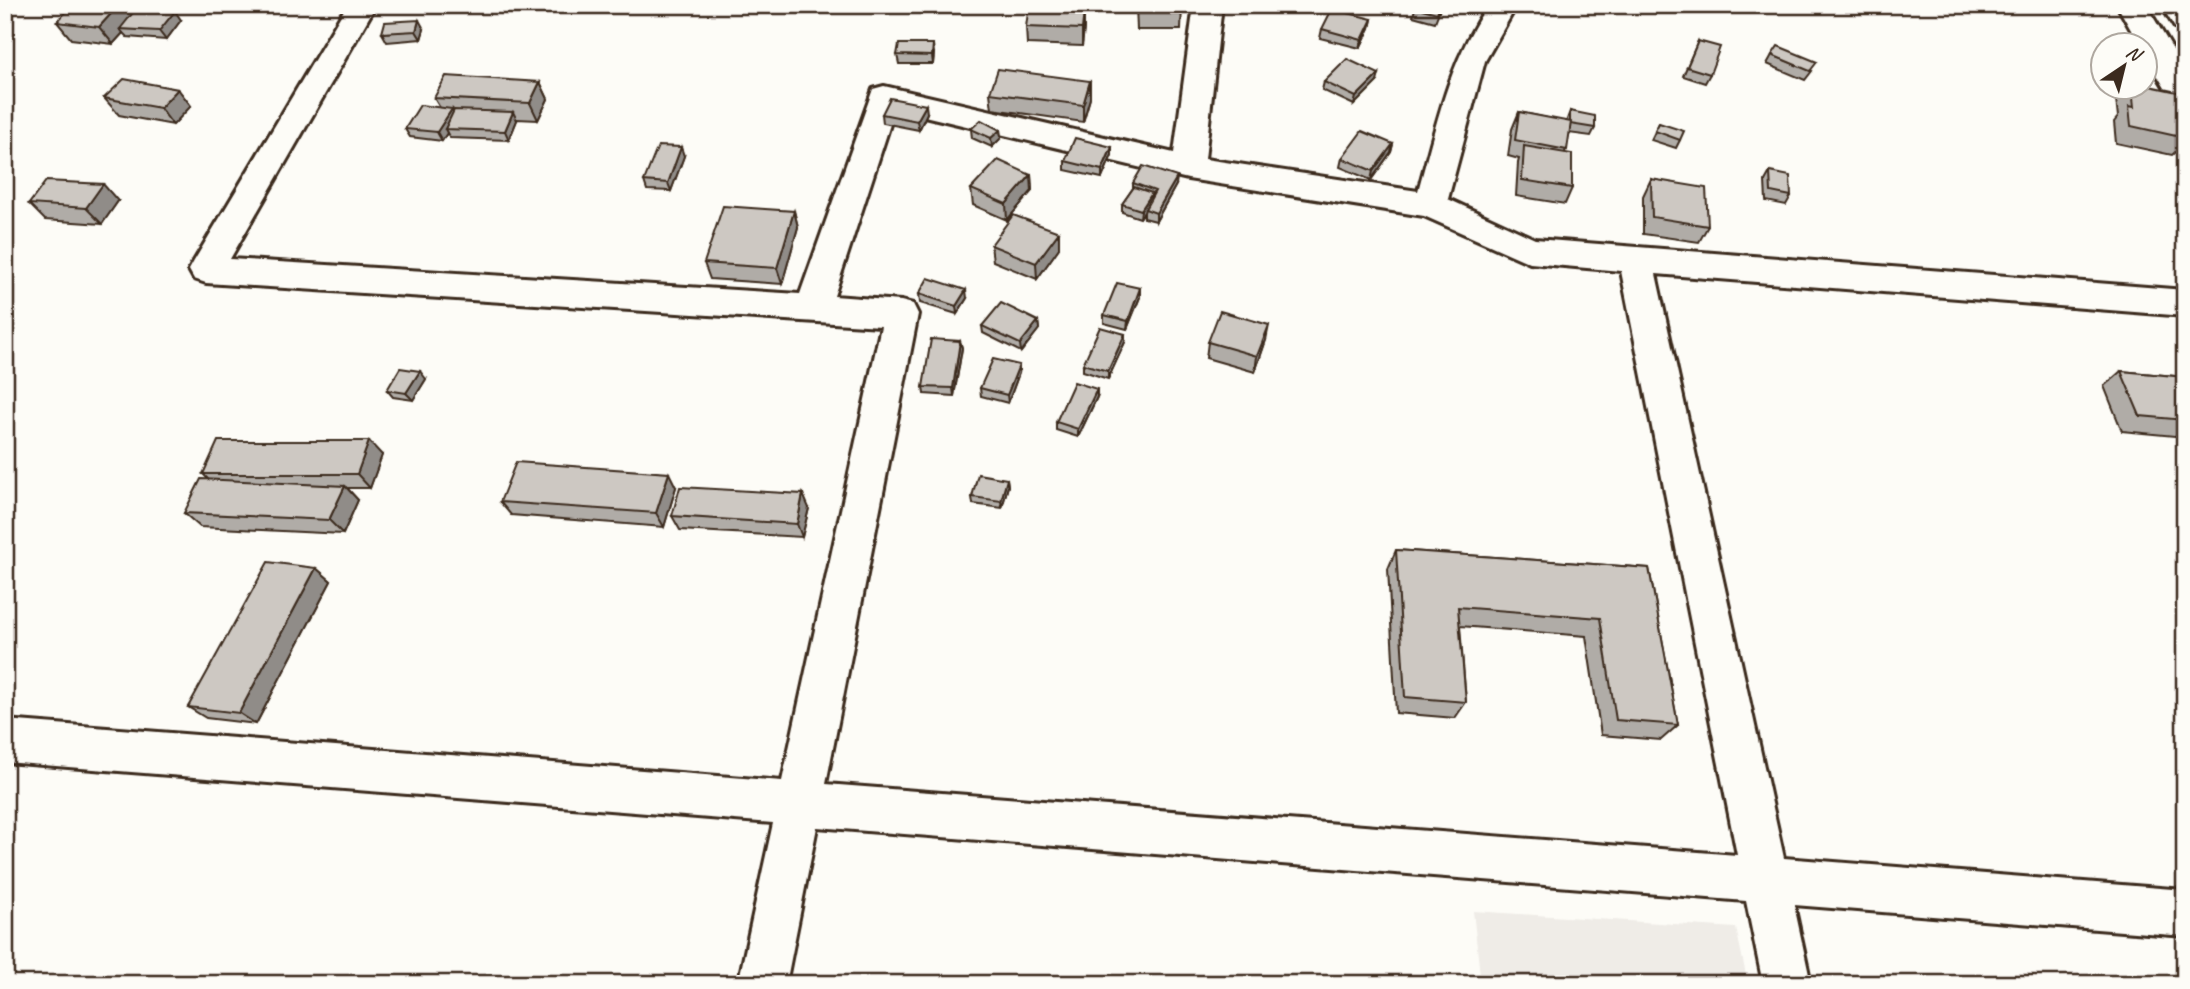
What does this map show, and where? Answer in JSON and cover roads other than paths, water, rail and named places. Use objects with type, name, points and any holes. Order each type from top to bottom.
[{"type":"street","points":[[362,5],[206,270],[901,314],[762,984]]},
{"type":"street","points":[[1188,168],[1208,5]]},
{"type":"street","points":[[1430,205],[1470,61],[1503,5]]},
{"type":"street","points":[[2132,5],[2185,96]]},
{"type":"street","points":[[813,308],[884,96],[1188,168],[1430,205],[1530,251],[1635,257],[2185,303]]},
{"type":"street","points":[[1635,257],[1787,984]]},
{"type":"street","points":[[5,741],[2185,913]]}]
